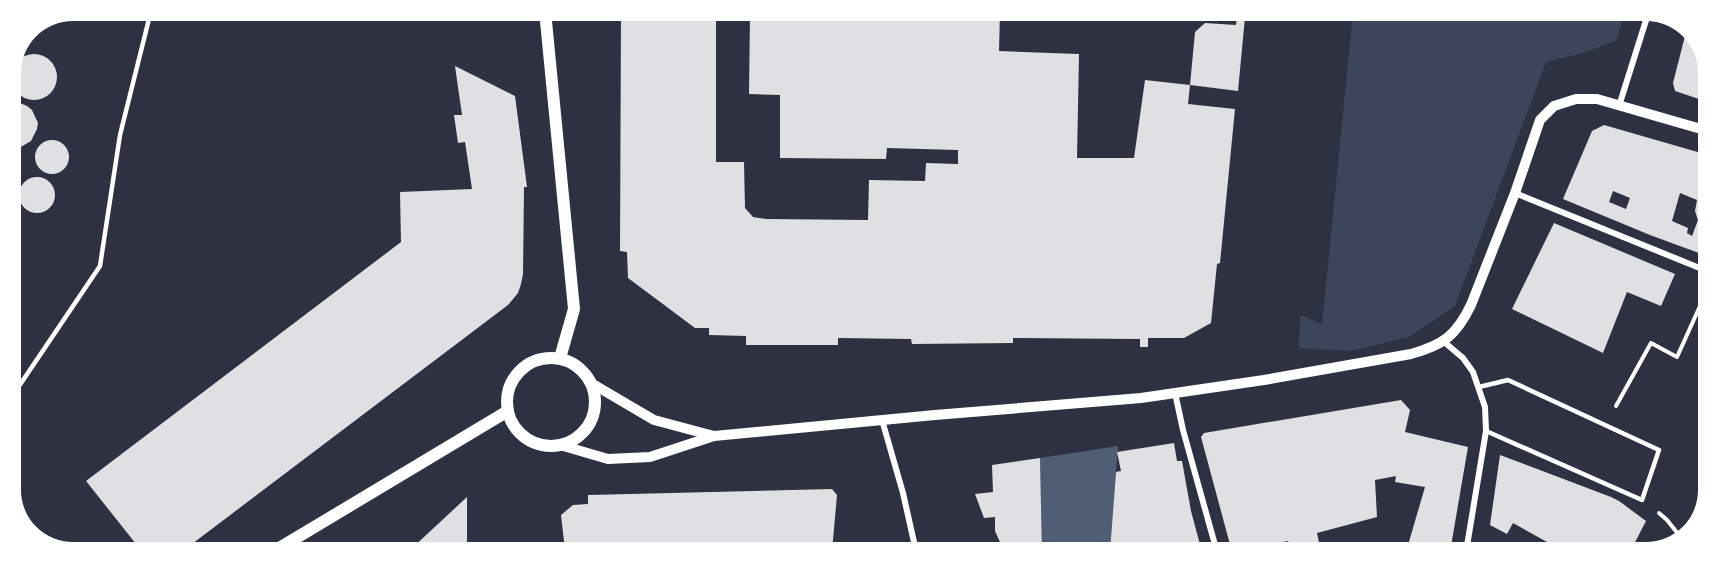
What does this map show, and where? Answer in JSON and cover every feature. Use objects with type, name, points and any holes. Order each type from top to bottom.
[{"type":"main road","points":[[546,21],[574,309],[560,358]]},
{"type":"main road","points":[[560,358],[578,367],[591,383],[595,396],[595,410],[588,426],[576,438],[560,445],[543,445],[527,439],[515,427],[508,411],[507,394],[514,378],[526,366],[542,359],[560,358]]},
{"type":"main road","points":[[289,542],[508,411]]},
{"type":"street","points":[[1619,106],[1646,21]]},
{"type":"street","points":[[560,445],[608,459],[650,457],[714,436],[1141,398],[1264,380],[1427,350],[1456,331],[1471,305],[1515,193],[1540,120],[1554,106],[1576,99],[1597,99],[1698,128]]},
{"type":"street","points":[[1515,193],[1698,267]]},
{"type":"street","points":[[1443,341],[1463,358],[1473,372],[1485,407],[1486,431],[1468,542]]},
{"type":"street","points":[[591,383],[654,420],[714,436]]},
{"type":"street","points":[[1175,393],[1214,542]]},
{"type":"street","points":[[882,420],[903,493],[914,542]]},
{"type":"lane","points":[[21,383],[100,266],[120,135],[148,21]]},
{"type":"lane","points":[[1479,387],[1509,380],[1659,450],[1642,500],[1486,431]]},
{"type":"path","points":[[1605,425],[1651,344],[1677,357],[1698,311]]},
{"type":"path","points":[[1642,500],[1667,520],[1677,532]]},
{"type":"shaded area","points":[[1352,21],[1622,21],[1616,41],[1583,53],[1546,62],[1455,306],[1409,337],[1350,351],[1299,348],[1300,315],[1322,324]]},
{"type":"shaded area","points":[[1118,446],[1111,542],[1042,542],[1040,458]]},
{"type":"building","points":[[621,21],[716,21],[716,162],[744,162],[745,208],[753,217],[766,219],[868,220],[869,180],[925,181],[926,163],[958,164],[958,150],[887,148],[886,159],[780,158],[780,95],[749,94],[750,21],[1000,21],[999,51],[1079,54],[1077,158],[1134,158],[1145,80],[1190,85],[1188,104],[1235,109],[1220,263],[1217,264],[1211,323],[1184,338],[1148,338],[1148,347],[1140,347],[1140,339],[1013,338],[1013,343],[912,344],[911,339],[838,338],[838,345],[746,345],[746,336],[709,335],[709,328],[695,328],[628,278],[627,252],[620,251]]},
{"type":"building","points":[[1236,21],[1245,21],[1238,91],[1190,85],[1195,32],[1205,23],[1236,25]]},
{"type":"building","points":[[1684,38],[1695,56],[1698,70],[1698,99],[1675,91],[1673,83]]},
{"type":"building","points":[[34,54],[43,56],[55,68],[57,77],[50,93],[34,100],[21,95],[24,57]]},
{"type":"building","points":[[455,66],[515,96],[527,187],[524,187],[523,274],[518,293],[508,305],[195,542],[134,542],[86,481],[401,242],[400,192],[472,189],[465,142],[458,143],[454,115],[462,115]]},
{"type":"building","points":[[21,103],[32,110],[38,123],[31,141],[21,147]]},
{"type":"building","points":[[1604,125],[1698,152],[1698,220],[1698,253],[1650,235],[1563,199],[1592,131]],"holes":[[[1613,191],[1630,198],[1626,209],[1609,202]],[[1680,193],[1697,200],[1695,211],[1698,220],[1692,236],[1687,233],[1688,228],[1672,221]]]},
{"type":"building","points":[[52,140],[64,145],[69,157],[64,169],[52,174],[40,169],[35,157],[40,145]]},
{"type":"building","points":[[37,177],[44,179],[53,188],[55,195],[53,202],[44,211],[37,213],[30,211],[21,202],[21,188],[30,179]]},
{"type":"building","points":[[1554,223],[1675,274],[1661,306],[1627,292],[1603,353],[1512,309]]},
{"type":"building","points":[[1401,400],[1410,410],[1405,432],[1468,447],[1452,542],[1409,542],[1425,487],[1395,482],[1396,476],[1375,480],[1377,517],[1317,533],[1319,542],[1229,542],[1201,437],[1204,433]]},
{"type":"building","points":[[1174,443],[1177,461],[1182,461],[1199,542],[1111,542],[1116,472],[1121,471],[1117,452]]},
{"type":"building","points":[[1500,455],[1611,497],[1646,521],[1635,542],[1547,542],[1513,523],[1507,534],[1490,525]]},
{"type":"building","points":[[1040,458],[1042,542],[1000,542],[995,531],[995,517],[984,518],[975,494],[993,492],[992,465]]},
{"type":"building","points":[[832,489],[837,495],[833,542],[564,542],[561,515],[573,505],[588,504],[588,495]]},
{"type":"building","points":[[467,497],[467,542],[419,542]]}]
